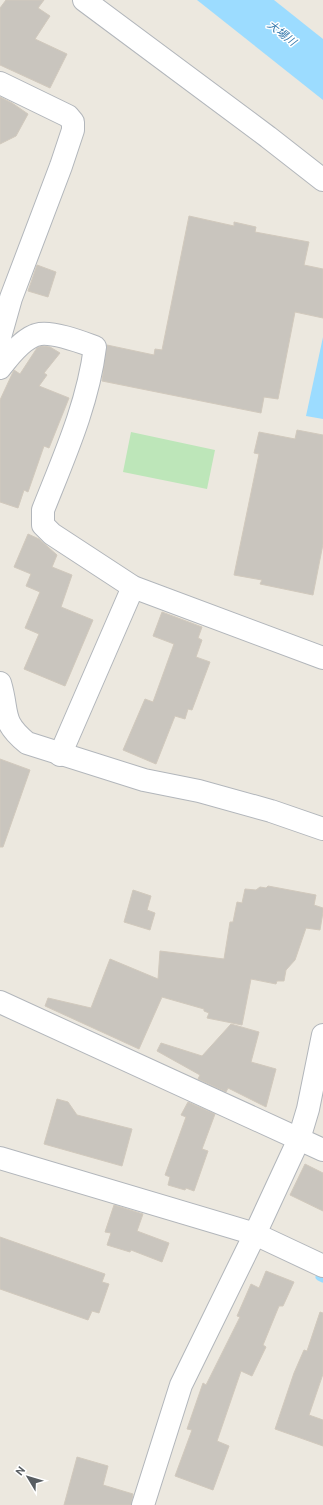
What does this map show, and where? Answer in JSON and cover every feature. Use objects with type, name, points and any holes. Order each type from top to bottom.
[{"type":"street","points":[[84,0],[268,136],[323,180]]},
{"type":"street","points":[[0,83],[68,116],[73,122],[73,130],[61,166],[11,298],[0,337],[3,364]]},
{"type":"street","points":[[3,364],[27,341],[39,334],[48,334],[95,347],[93,365],[82,410],[43,510],[44,525],[52,534],[134,587],[323,658]]},
{"type":"street","points":[[60,754],[134,587]]},
{"type":"street","points":[[0,683],[3,724],[12,733],[27,743],[144,780],[199,791],[270,811],[323,829]]},
{"type":"street","points":[[0,1002],[323,1150]]},
{"type":"street","points":[[143,1505],[181,1385],[255,1234],[299,1139],[308,1109],[323,1035]]},
{"type":"street","points":[[0,1158],[255,1234],[323,1266]]},
{"type":"green space","points":[[131,432],[215,450],[207,489],[123,472]]},
{"type":"water","name":"大場川","points":[[197,0],[274,0],[323,39],[323,100]]},
{"type":"water","points":[[323,337],[323,419],[306,416]]},
{"type":"building","points":[[6,0],[44,0],[38,8],[50,16],[35,39],[67,54],[50,88],[0,65],[0,8]]},
{"type":"building","points":[[0,97],[28,114],[16,136],[0,144]]},
{"type":"building","points":[[189,216],[234,226],[234,222],[256,227],[255,232],[309,242],[304,265],[323,269],[323,318],[295,312],[278,399],[264,397],[261,413],[102,381],[107,345],[154,355],[155,349],[162,350]]},
{"type":"building","points":[[37,265],[56,272],[48,297],[28,291]]},
{"type":"building","points":[[42,346],[50,347],[60,353],[44,373],[47,375],[39,386],[69,398],[49,448],[44,446],[28,492],[24,490],[18,508],[0,502],[0,400],[14,370],[20,374],[37,348]]},
{"type":"building","points":[[297,430],[323,435],[323,544],[313,595],[260,584],[262,580],[234,575],[259,454],[254,453],[259,432],[295,439]]},
{"type":"building","points":[[28,534],[39,539],[57,555],[52,567],[72,575],[61,607],[93,620],[65,686],[24,669],[39,634],[25,628],[40,592],[26,586],[31,574],[14,567]]},
{"type":"building","points":[[162,612],[202,627],[198,638],[202,640],[196,657],[210,662],[192,710],[188,709],[185,719],[175,716],[156,764],[123,750],[145,699],[153,702],[174,644],[153,636]]},
{"type":"building","points":[[0,759],[30,770],[3,847],[0,847]]},
{"type":"building","points":[[268,886],[316,895],[314,905],[323,908],[320,930],[306,928],[295,960],[286,970],[284,981],[277,981],[276,984],[251,979],[242,1025],[207,1018],[209,1013],[204,1011],[204,1009],[162,997],[139,1049],[45,1006],[48,998],[91,1008],[110,959],[158,979],[160,951],[224,959],[230,922],[233,922],[237,902],[242,903],[245,889],[256,890],[260,887],[266,888]]},
{"type":"building","points":[[133,890],[151,896],[147,910],[155,913],[150,930],[124,922]]},
{"type":"building","points":[[231,1024],[259,1032],[251,1062],[276,1069],[266,1107],[228,1088],[226,1092],[198,1079],[200,1075],[157,1051],[161,1043],[202,1056]]},
{"type":"building","points":[[57,1099],[68,1102],[77,1115],[132,1129],[122,1166],[44,1144]]},
{"type":"building","points":[[188,1102],[215,1114],[202,1149],[208,1151],[194,1191],[168,1185],[170,1177],[165,1175],[186,1117],[181,1115]]},
{"type":"building","points":[[305,1164],[323,1173],[323,1211],[290,1195]]},
{"type":"building","points":[[114,1205],[143,1214],[137,1231],[169,1243],[162,1262],[131,1250],[130,1252],[107,1245],[111,1233],[105,1232]]},
{"type":"building","points":[[0,1237],[105,1274],[102,1282],[109,1284],[99,1313],[92,1311],[88,1320],[0,1289]]},
{"type":"building","points":[[266,1271],[294,1282],[283,1306],[279,1306],[263,1345],[266,1347],[252,1376],[241,1371],[217,1441],[229,1446],[213,1490],[175,1476],[192,1430],[187,1429],[203,1383],[206,1385],[240,1317],[237,1316],[251,1284],[259,1288]]},
{"type":"building","points":[[320,1312],[323,1313],[323,1374],[309,1415],[323,1420],[323,1446],[275,1429],[294,1373],[304,1350],[307,1351]]},
{"type":"building","points":[[77,1457],[108,1466],[103,1485],[133,1494],[131,1505],[64,1505]]},
{"type":"waterway","points":[[319,1277],[323,1279]]}]
